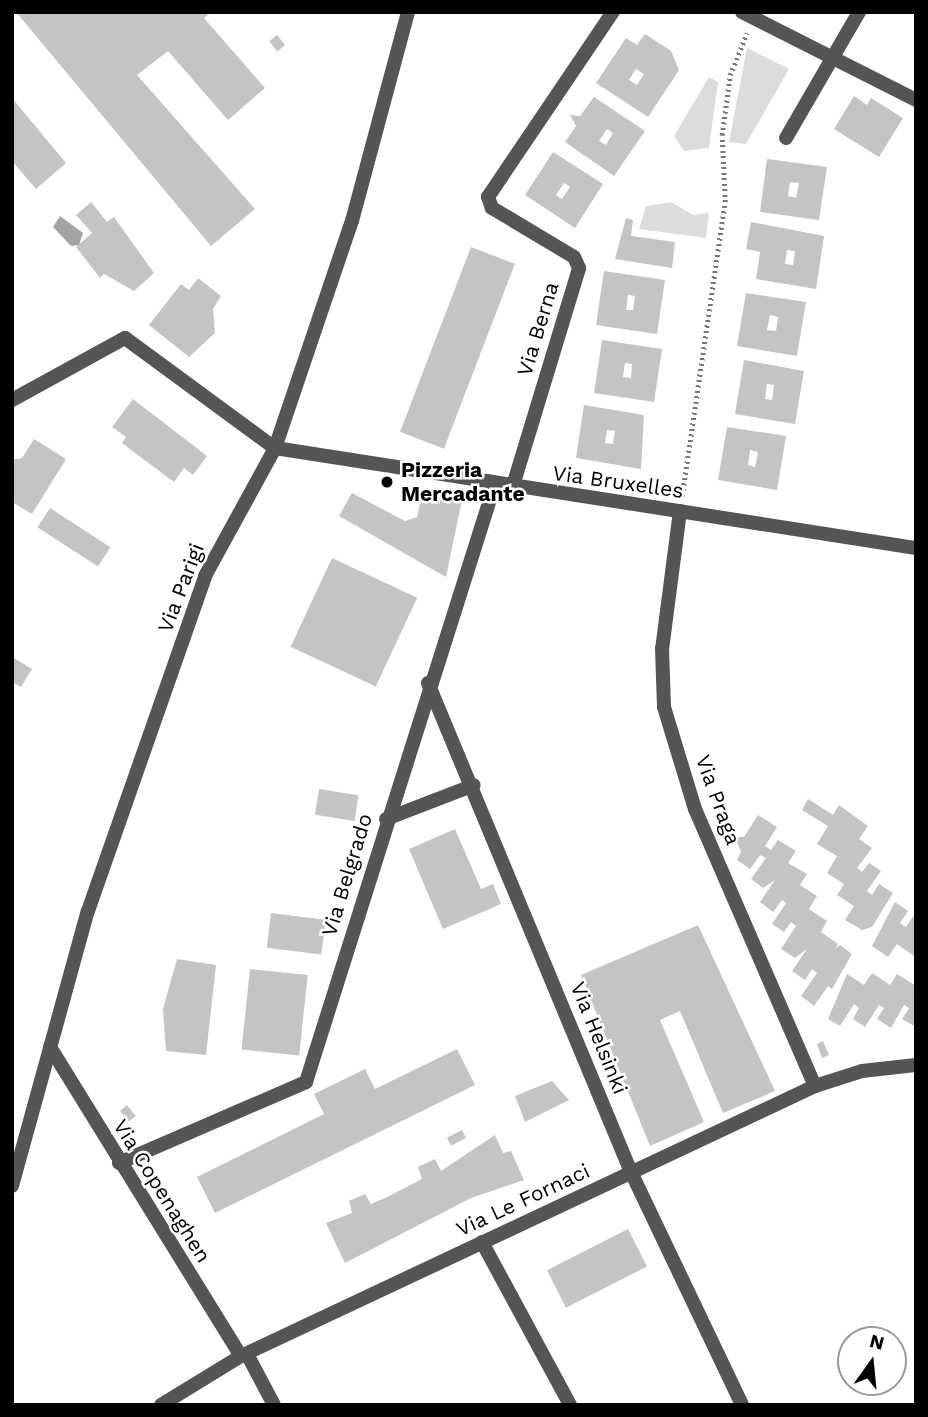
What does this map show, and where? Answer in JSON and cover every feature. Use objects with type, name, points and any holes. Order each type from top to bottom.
[{"type":"street","name":"Via Parigi","points":[[12,1186],[88,911],[205,576],[275,448],[352,221],[408,12]]},
{"type":"street","name":"Via Berna","points":[[512,489],[579,268],[574,257],[492,208],[488,197],[613,12]]},
{"type":"street","points":[[786,138],[859,12]]},
{"type":"street","points":[[748,15],[916,100]]},
{"type":"street","points":[[12,400],[125,338],[275,448]]},
{"type":"street","name":"Via Bruxelles","points":[[275,448],[494,487],[680,511],[916,548]]},
{"type":"street","name":"Via Belgrado","points":[[119,1163],[306,1082],[428,683],[494,487]]},
{"type":"street","name":"Via Praga","points":[[680,511],[662,649],[664,707],[695,809],[815,1086]]},
{"type":"street","name":"Via Helsinki","points":[[428,683],[474,785],[631,1172],[742,1405]]},
{"type":"street","points":[[386,819],[474,785]]},
{"type":"street","name":"Via Copenaghen","points":[[50,1046],[119,1163],[274,1405]]},
{"type":"street","name":"Via Le Fornaci","points":[[161,1405],[244,1355],[815,1086],[862,1071],[916,1065]]},
{"type":"street","points":[[482,1242],[570,1405]]},
{"type":"path","points":[[680,511],[725,202],[722,135],[730,75],[748,15]]},
{"type":"shaded area","points":[[747,48],[789,69],[746,144],[729,142]]},
{"type":"shaded area","points":[[709,77],[718,82],[709,148],[684,151],[674,136]]},
{"type":"shaded area","points":[[671,202],[693,215],[709,213],[706,238],[639,229],[646,206]]},
{"type":"shaded area","points":[[60,216],[83,233],[79,245],[71,246],[53,227]]},
{"type":"building","points":[[16,12],[211,12],[204,18],[265,88],[228,120],[168,51],[137,75],[255,209],[211,246]]},
{"type":"building","points":[[645,34],[671,51],[679,70],[648,117],[596,83],[626,38],[637,45]],"holes":[[[636,69],[644,74],[637,85],[629,80]]]},
{"type":"building","points":[[277,35],[285,45],[277,51],[269,41]]},
{"type":"building","points":[[854,96],[867,105],[871,98],[903,118],[879,157],[834,129]]},
{"type":"building","points":[[594,97],[645,131],[614,176],[565,142],[576,126],[570,115],[580,116]],"holes":[[[607,129],[613,133],[606,145],[599,141]]]},
{"type":"building","points":[[12,98],[66,163],[36,189],[12,161]]},
{"type":"building","points":[[553,152],[603,184],[575,228],[525,195]],"holes":[[[564,183],[570,187],[562,199],[556,195]]]},
{"type":"building","points":[[767,159],[827,167],[819,220],[760,212]],"holes":[[[790,182],[799,183],[796,198],[788,196]]]},
{"type":"building","points":[[91,202],[107,222],[114,217],[154,273],[134,291],[104,274],[100,278],[76,247],[92,233],[76,215]]},
{"type":"building","points":[[626,218],[633,220],[631,236],[675,242],[672,268],[615,259]]},
{"type":"building","points":[[751,222],[824,236],[816,289],[756,279],[760,252],[746,249]],"holes":[[[787,250],[795,251],[793,265],[785,264]]]},
{"type":"building","points":[[471,247],[515,264],[444,449],[400,432]]},
{"type":"building","points":[[604,271],[665,280],[657,334],[596,325]],"holes":[[[628,295],[635,296],[633,310],[626,310]]]},
{"type":"building","points":[[198,278],[221,296],[213,309],[215,333],[189,357],[149,325],[181,284],[189,290]]},
{"type":"building","points":[[746,293],[806,302],[797,356],[737,346]],"holes":[[[770,315],[778,317],[776,331],[767,330]]]},
{"type":"building","points":[[602,340],[662,349],[654,402],[594,393]],"holes":[[[625,363],[632,364],[631,378],[623,377]]]},
{"type":"building","points":[[744,360],[804,371],[795,424],[735,414]],"holes":[[[767,384],[774,385],[772,400],[765,399]]]},
{"type":"building","points":[[133,399],[207,456],[193,475],[184,468],[174,482],[122,443],[126,437],[112,427]]},
{"type":"building","points":[[584,405],[644,415],[641,469],[576,458]],"holes":[[[607,430],[615,431],[613,444],[605,443]]]},
{"type":"building","points":[[727,427],[786,436],[777,490],[718,480]],"holes":[[[750,450],[758,452],[755,467],[748,465]]]},
{"type":"building","points":[[34,439],[66,459],[32,514],[12,502],[12,460],[22,458]]},
{"type":"building","points":[[352,493],[405,521],[417,517],[422,493],[462,500],[446,577],[339,516]]},
{"type":"building","points":[[50,508],[110,547],[98,567],[37,527]]},
{"type":"building","points":[[332,558],[417,598],[376,687],[291,647]]},
{"type":"building","points":[[12,657],[32,669],[21,687],[12,682]]},
{"type":"building","points":[[319,789],[359,795],[354,821],[315,815]]},
{"type":"building","points":[[808,799],[833,815],[839,805],[868,826],[859,839],[872,848],[857,868],[862,872],[869,863],[881,871],[867,891],[872,895],[879,884],[893,893],[872,927],[862,930],[845,920],[854,906],[837,895],[844,884],[827,873],[837,856],[817,844],[828,826],[802,810]]},
{"type":"building","points":[[758,815],[777,827],[765,846],[771,850],[778,840],[796,851],[788,863],[807,874],[800,885],[817,896],[809,909],[827,921],[821,932],[838,944],[835,949],[840,945],[852,954],[832,989],[828,986],[814,1006],[801,996],[817,973],[812,969],[805,980],[792,971],[807,949],[795,958],[781,949],[796,926],[791,922],[784,932],[772,924],[786,903],[782,900],[773,912],[760,902],[775,880],[763,888],[751,879],[766,858],[760,855],[750,869],[737,860],[741,852],[735,837],[744,837]]},
{"type":"building","points":[[455,829],[481,889],[493,884],[501,904],[443,929],[409,849]]},
{"type":"building","points":[[895,902],[908,911],[900,923],[906,927],[916,912],[914,956],[897,944],[888,957],[872,946]]},
{"type":"building","points":[[271,913],[326,920],[321,954],[267,948]]},
{"type":"building","points":[[698,925],[775,1091],[723,1113],[680,1011],[660,1020],[704,1122],[650,1146],[581,975]]},
{"type":"building","points":[[177,959],[216,965],[206,1055],[166,1051],[163,1009]]},
{"type":"building","points":[[250,969],[308,975],[299,1056],[242,1050]]},
{"type":"building","points":[[872,973],[890,985],[897,974],[916,986],[916,1027],[902,1019],[909,1008],[904,1005],[891,1028],[877,1019],[884,1008],[879,1005],[865,1027],[853,1019],[859,1008],[854,1004],[840,1026],[828,1019],[847,974],[864,985]]},
{"type":"building","points":[[823,1041],[829,1055],[822,1058],[817,1044]]},
{"type":"building","points":[[457,1049],[475,1085],[215,1213],[197,1177],[324,1114],[314,1094],[365,1069],[375,1089]]},
{"type":"building","points":[[552,1081],[569,1100],[525,1122],[515,1096]]},
{"type":"building","points":[[127,1105],[136,1116],[129,1122],[120,1111]]},
{"type":"building","points":[[462,1130],[466,1138],[451,1146],[447,1138]]},
{"type":"building","points":[[495,1135],[503,1153],[511,1151],[524,1180],[471,1198],[345,1263],[326,1223],[352,1213],[349,1201],[365,1194],[371,1204],[385,1198],[422,1179],[418,1167],[435,1159],[441,1171]]},
{"type":"building","points":[[628,1229],[647,1266],[566,1308],[547,1270]]},
{"type":"place","name":"Pizzeria Mercadante","points":[[387,482]]}]
